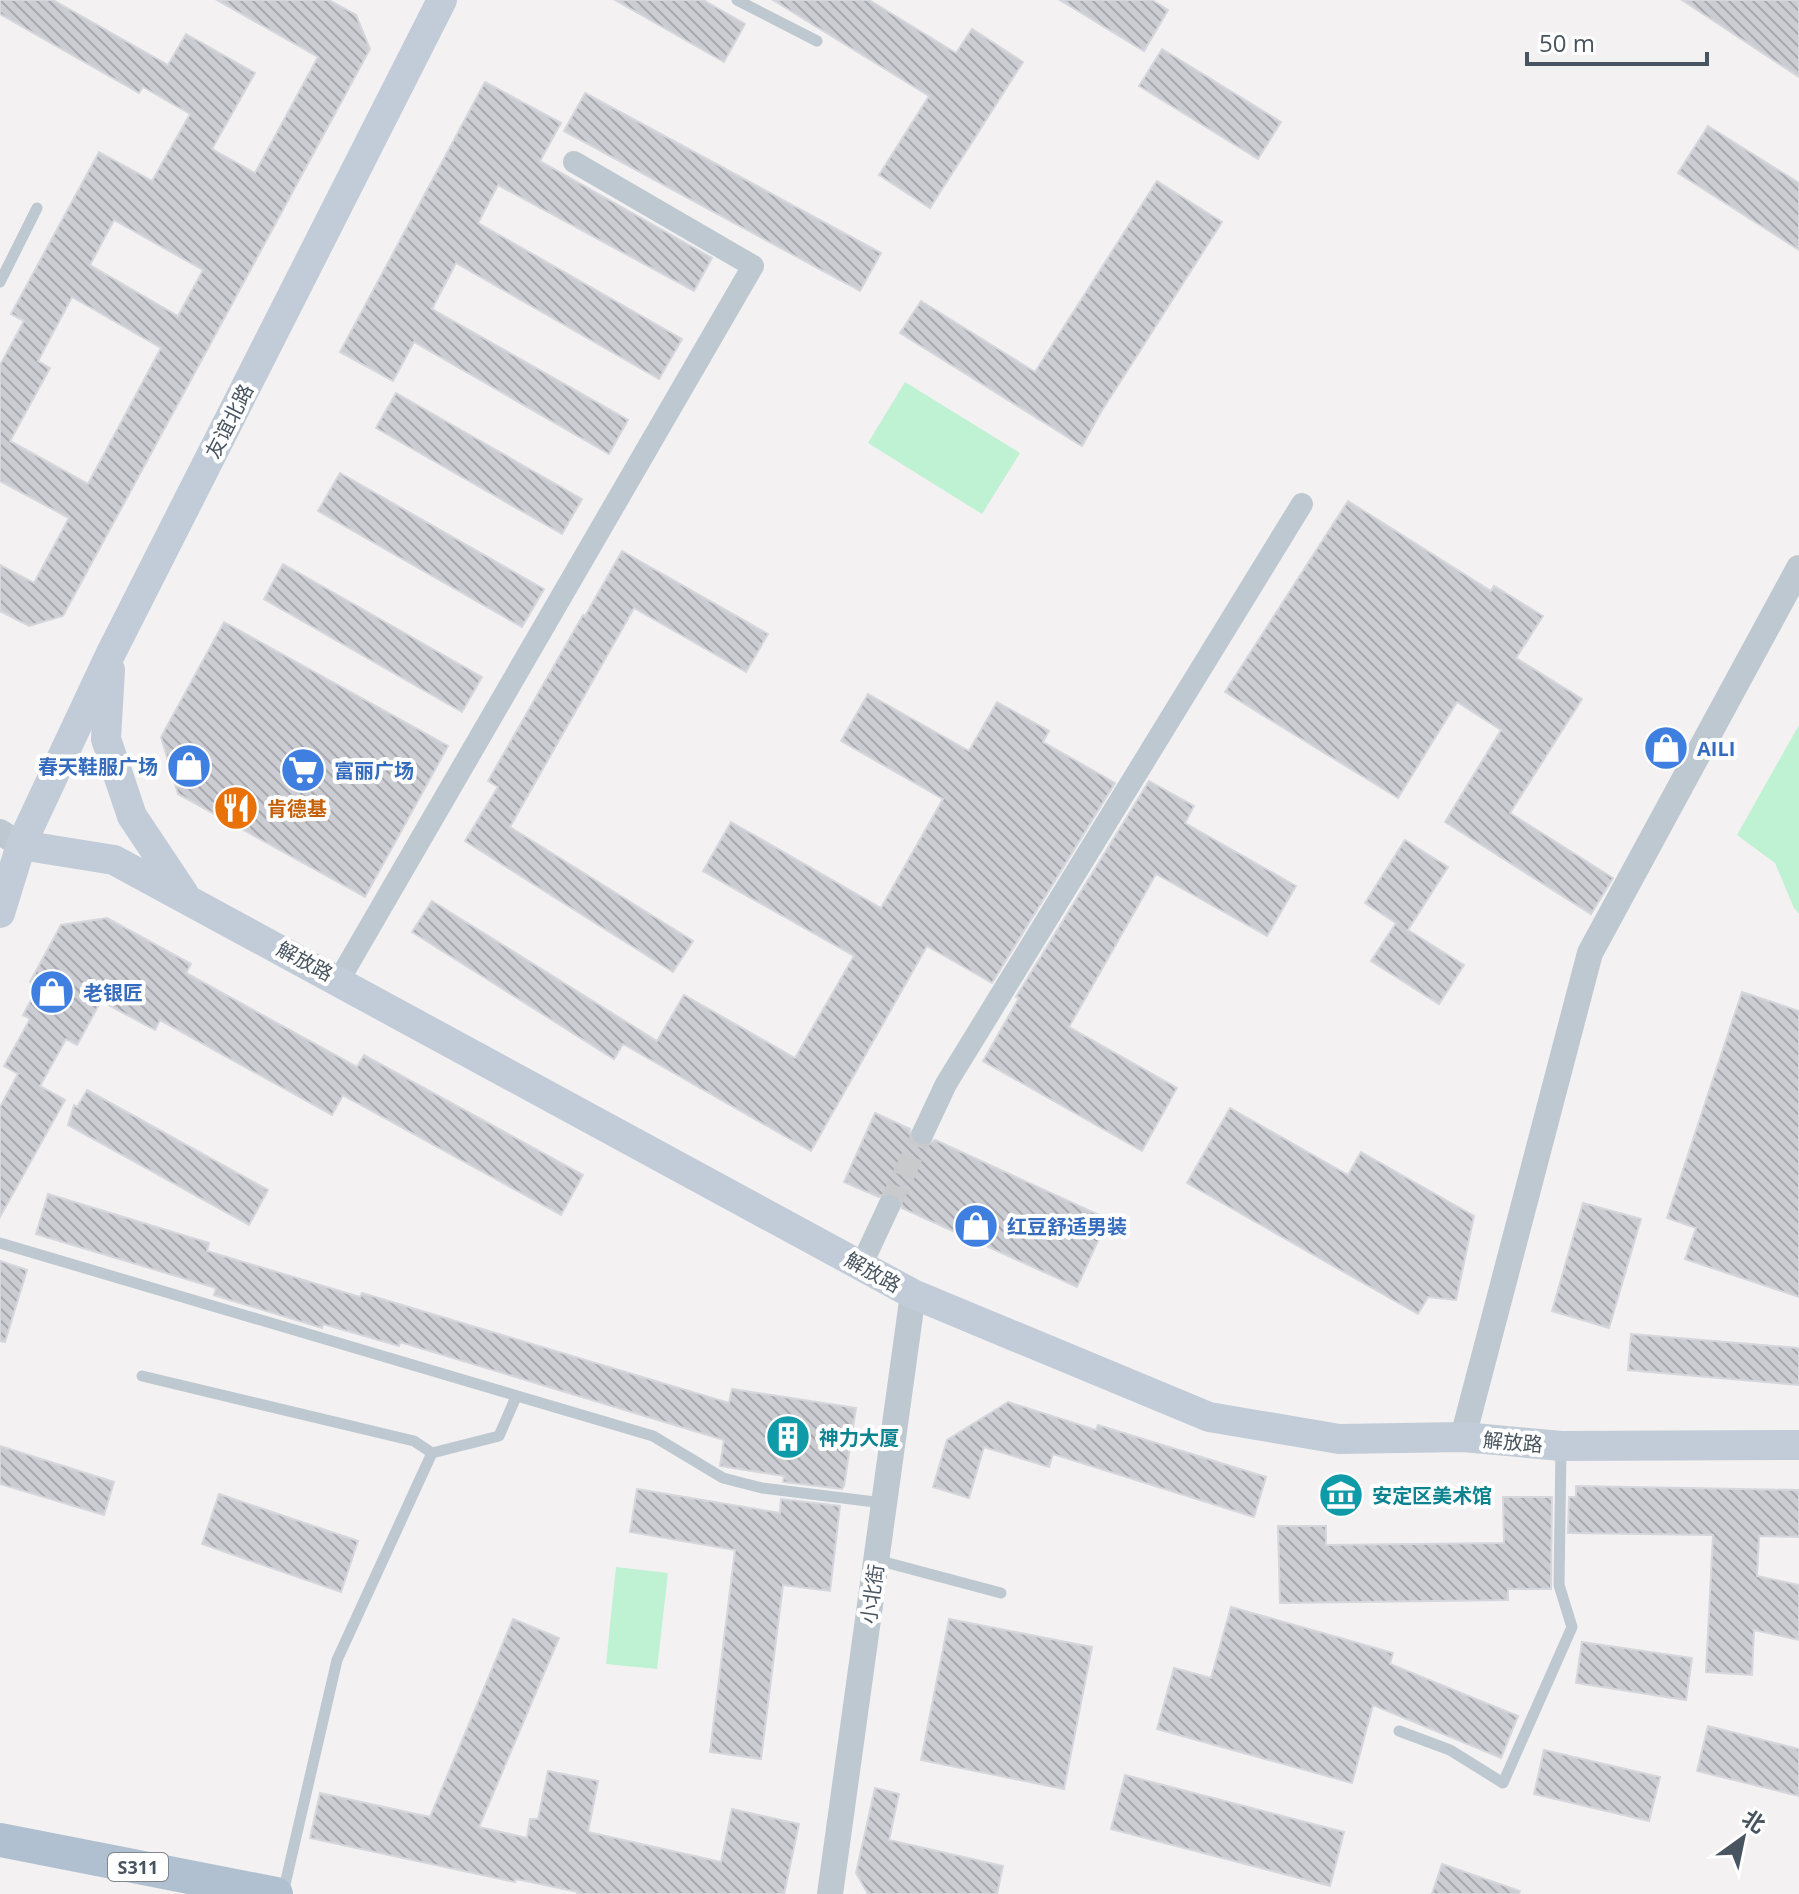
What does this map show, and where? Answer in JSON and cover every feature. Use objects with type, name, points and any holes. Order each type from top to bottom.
[{"type":"main road","name":"友谊北路","points":[[0,913],[7,840],[110,655],[442,0]]},
{"type":"main road","points":[[110,655],[106,739],[132,816],[187,899]]},
{"type":"main road","name":"解放路","points":[[7,840],[114,860],[913,1294],[1209,1417],[1339,1439],[1463,1437],[1561,1446],[1799,1445]]},
{"type":"main road","name":"S311","points":[[0,1840],[273,1894]]},
{"type":"street","points":[[339,980],[753,266],[574,162]]},
{"type":"street","points":[[923,1133],[946,1084],[1302,504]]},
{"type":"street","points":[[1463,1437],[1590,953],[1799,568]]},
{"type":"street","points":[[861,1266],[889,1206]]},
{"type":"street","name":"小北街","points":[[830,1894],[913,1294]]},
{"type":"lane","points":[[737,0],[817,41]]},
{"type":"lane","points":[[0,282],[37,208]]},
{"type":"lane","points":[[0,1243],[653,1436],[723,1478],[762,1488],[883,1503]]},
{"type":"lane","points":[[142,1376],[414,1441],[432,1453],[499,1436],[516,1397]]},
{"type":"lane","points":[[1399,1731],[1450,1750],[1503,1783],[1572,1627],[1559,1585],[1561,1446]]},
{"type":"lane","points":[[273,1894],[337,1660],[432,1453]]},
{"type":"lane","points":[[877,1560],[1001,1593]]},
{"type":"green space","points":[[905,382],[1020,453],[982,514],[868,443]]},
{"type":"green space","points":[[1799,725],[1799,914],[1775,863],[1737,835]]},
{"type":"green space","points":[[616,1567],[668,1573],[657,1669],[606,1664]]},
{"type":"building","points":[[0,0],[53,0],[168,65],[186,34],[255,73],[212,149],[255,173],[318,57],[217,0],[329,0],[356,15],[370,49],[63,616],[29,626],[0,611],[0,565],[34,583],[69,518],[0,481],[0,365],[24,321],[11,314],[99,152],[152,181],[190,114],[143,87],[139,93],[0,14]],"holes":[[[114,220],[203,270],[178,316],[90,265]],[[72,297],[161,348],[88,484],[10,441],[50,368],[38,361]]]},
{"type":"building","points":[[615,0],[703,0],[745,24],[724,62]]},
{"type":"building","points":[[773,0],[869,0],[956,53],[972,29],[1023,62],[930,208],[879,175],[929,96]]},
{"type":"building","points":[[1060,0],[1152,0],[1168,10],[1144,51]]},
{"type":"building","points":[[1682,0],[1799,0],[1799,77]]},
{"type":"building","points":[[1162,49],[1281,122],[1258,159],[1139,86]]},
{"type":"building","points":[[485,82],[561,123],[540,161],[712,258],[694,291],[498,185],[478,223],[682,339],[659,379],[456,263],[432,309],[628,420],[609,454],[414,342],[393,381],[340,352]]},
{"type":"building","points":[[585,93],[881,253],[860,291],[564,131]]},
{"type":"building","points":[[1708,126],[1799,183],[1799,250],[1678,173]]},
{"type":"building","points":[[1157,181],[1222,222],[1082,446],[900,333],[921,301],[1035,372]]},
{"type":"building","points":[[396,393],[582,499],[562,534],[376,428]]},
{"type":"building","points":[[340,473],[544,589],[522,627],[318,511]]},
{"type":"building","points":[[1348,501],[1491,591],[1494,586],[1543,616],[1516,658],[1582,699],[1510,813],[1613,878],[1591,914],[1445,822],[1501,730],[1457,702],[1398,798],[1225,692]]},
{"type":"building","points":[[622,551],[768,634],[746,672],[634,608],[510,827],[693,941],[673,972],[465,841],[498,787],[488,781]]},
{"type":"building","points":[[283,564],[482,677],[462,712],[264,599]]},
{"type":"building","name":"富丽广场","points":[[224,622],[448,746],[365,897],[178,794],[161,737]]},
{"type":"building","points":[[868,694],[969,751],[997,702],[1049,731],[1043,742],[1115,783],[992,983],[927,946],[811,1151],[623,1044],[614,1059],[412,932],[432,901],[657,1041],[684,995],[795,1058],[854,956],[703,871],[731,822],[881,908],[943,799],[841,741]]},
{"type":"building","points":[[1149,781],[1194,806],[1185,823],[1296,886],[1267,936],[1156,874],[1069,1027],[1177,1088],[1142,1151],[983,1061],[1019,998],[1016,997]]},
{"type":"building","points":[[1405,840],[1448,867],[1408,930],[1464,965],[1439,1004],[1371,961],[1396,923],[1365,903]]},
{"type":"building","points":[[107,918],[191,964],[186,973],[357,1067],[364,1055],[583,1175],[561,1215],[343,1095],[332,1115],[160,1020],[155,1030],[101,1001],[77,1045],[66,1039],[40,1086],[65,1100],[0,1217],[0,1107],[18,1074],[4,1066],[30,1019],[23,1015],[38,987],[30,982],[61,925]]},
{"type":"building","points":[[1742,992],[1799,1011],[1799,1297],[1685,1259],[1696,1228],[1667,1218]]},
{"type":"building","points":[[87,1090],[268,1190],[249,1225],[68,1125],[74,1105],[77,1107]]},
{"type":"building","points":[[1230,1108],[1348,1175],[1361,1152],[1474,1216],[1456,1300],[1428,1297],[1418,1314],[1187,1183]]},
{"type":"building","points":[[875,1113],[910,1129],[911,1140],[918,1146],[925,1147],[935,1140],[1108,1219],[1077,1287],[902,1208],[901,1199],[894,1193],[887,1192],[879,1197],[844,1182]]},
{"type":"building","points":[[48,1194],[209,1243],[207,1251],[360,1297],[362,1293],[729,1403],[732,1389],[856,1408],[844,1486],[842,1489],[783,1482],[784,1476],[720,1466],[724,1440],[400,1342],[399,1346],[323,1324],[322,1328],[214,1295],[216,1288],[36,1234]]},
{"type":"building","points":[[1583,1203],[1641,1219],[1609,1328],[1552,1311]]},
{"type":"building","points":[[0,1261],[27,1270],[5,1342],[0,1341]]},
{"type":"building","points":[[1631,1334],[1799,1348],[1799,1385],[1628,1370]]},
{"type":"building","points":[[1008,1402],[1096,1430],[1098,1425],[1266,1477],[1254,1517],[1053,1454],[1049,1467],[984,1447],[969,1498],[933,1487],[947,1440]]},
{"type":"building","points":[[0,1446],[114,1482],[104,1515],[0,1484]]},
{"type":"building","points":[[1576,1486],[1799,1490],[1799,1537],[1759,1536],[1757,1576],[1799,1585],[1799,1640],[1754,1630],[1752,1675],[1706,1672],[1713,1535],[1568,1533],[1569,1497],[1576,1497]]},
{"type":"building","points":[[637,1489],[780,1513],[781,1499],[840,1506],[830,1591],[783,1585],[761,1759],[710,1752],[735,1550],[630,1532]]},
{"type":"building","points":[[219,1494],[358,1541],[341,1592],[202,1544]]},
{"type":"building","points":[[1503,1497],[1552,1497],[1551,1589],[1508,1589],[1508,1600],[1280,1603],[1278,1526],[1326,1526],[1326,1545],[1504,1543]]},
{"type":"building","points":[[1231,1607],[1393,1653],[1390,1664],[1518,1716],[1501,1758],[1373,1705],[1352,1783],[1157,1729],[1174,1668],[1211,1678]]},
{"type":"building","points":[[513,1619],[559,1638],[479,1827],[527,1838],[530,1819],[538,1819],[548,1771],[598,1781],[588,1832],[721,1862],[732,1809],[799,1824],[784,1894],[577,1894],[310,1838],[320,1793],[430,1817]]},
{"type":"building","points":[[949,1619],[1092,1647],[1064,1789],[921,1760]]},
{"type":"building","points":[[1582,1642],[1692,1658],[1686,1700],[1576,1683]]},
{"type":"building","points":[[1708,1726],[1799,1749],[1799,1796],[1697,1771]]},
{"type":"building","points":[[1544,1750],[1660,1777],[1649,1821],[1534,1794]]},
{"type":"building","points":[[1125,1775],[1344,1832],[1330,1886],[1111,1829]]},
{"type":"building","points":[[875,1788],[899,1794],[889,1840],[1003,1866],[997,1894],[868,1894],[856,1873]]},
{"type":"building","points":[[1442,1864],[1520,1891],[1519,1894],[1432,1894]]},
{"type":"tunnel","points":[[889,1206],[923,1133]]},
{"type":"place","name":"AILI","points":[[1666,748]]},
{"type":"place","name":"春天鞋服广场","points":[[189,766]]},
{"type":"place","name":"富丽广场","points":[[303,770]]},
{"type":"place","name":"肯德基","points":[[236,808]]},
{"type":"place","name":"老银匠","points":[[52,992]]},
{"type":"place","name":"红豆舒适男装","points":[[976,1226]]},
{"type":"place","name":"神力大厦","points":[[788,1437]]},
{"type":"place","name":"安定区美术馆","points":[[1341,1495]]}]
